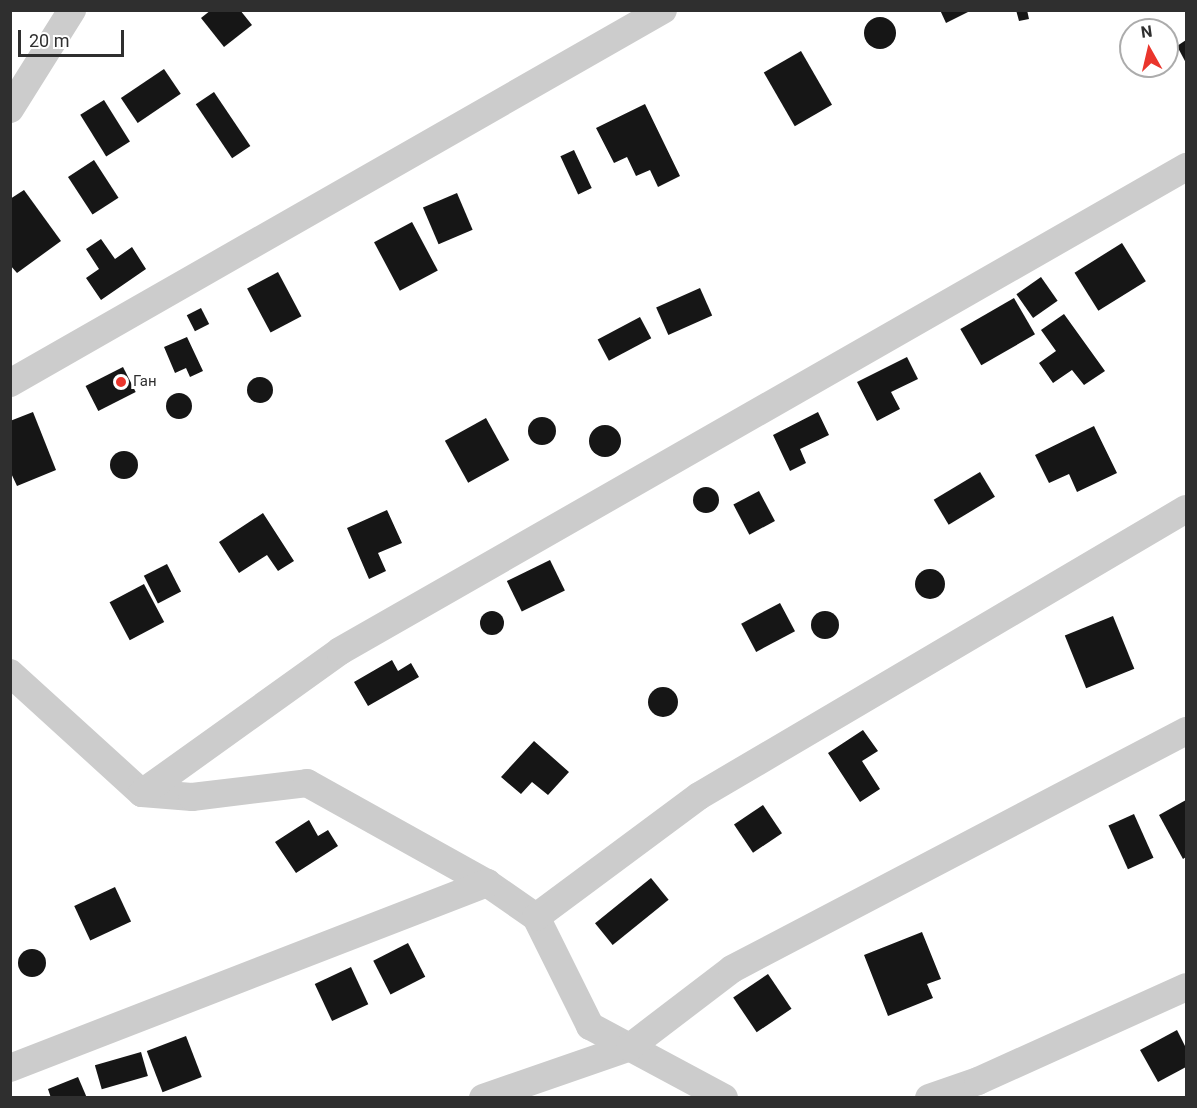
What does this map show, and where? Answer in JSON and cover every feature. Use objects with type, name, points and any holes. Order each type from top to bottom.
[{"type":"street","points":[[10,109],[72,10]]},
{"type":"street","points":[[10,383],[663,10]]},
{"type":"street","points":[[142,793],[340,651],[1186,168]]},
{"type":"street","points":[[536,917],[699,796],[1186,508]]},
{"type":"street","points":[[16,685],[142,793],[192,796],[307,783],[488,883],[536,917],[590,1026],[724,1098]]},
{"type":"street","points":[[483,1098],[630,1047],[732,969],[1186,730]]},
{"type":"street","points":[[10,1068],[488,883]]},
{"type":"street","points":[[929,1098],[978,1081],[1186,987]]},
{"type":"building","points":[[211,10],[240,10],[252,25],[224,47],[201,18]]},
{"type":"building","points":[[940,10],[972,10],[946,23]]},
{"type":"building","points":[[1016,10],[1027,10],[1029,19],[1019,21]]},
{"type":"building","points":[[880,17],[891,22],[896,33],[891,44],[880,49],[869,44],[864,33],[869,22]]},
{"type":"building","points":[[1186,40],[1186,63],[1179,50],[1179,45]]},
{"type":"building","points":[[801,51],[832,105],[795,126],[764,72]]},
{"type":"building","points":[[164,69],[181,94],[138,123],[121,98]]},
{"type":"building","points":[[214,92],[250,146],[232,158],[196,104]]},
{"type":"building","points":[[104,100],[130,142],[106,156],[80,115]]},
{"type":"building","points":[[645,104],[680,176],[658,187],[650,170],[636,176],[627,157],[614,163],[596,128]]},
{"type":"building","points":[[574,150],[592,188],[578,194],[560,156]]},
{"type":"building","points":[[94,160],[119,198],[93,215],[68,177]]},
{"type":"building","points":[[24,190],[61,241],[17,273],[10,265],[10,199]]},
{"type":"building","points":[[457,193],[473,230],[439,244],[423,207]]},
{"type":"building","points":[[412,222],[438,271],[400,291],[374,242]]},
{"type":"building","points":[[101,239],[115,259],[132,247],[146,269],[101,300],[86,278],[99,269],[86,249]]},
{"type":"building","points":[[1122,243],[1146,281],[1098,311],[1075,273]]},
{"type":"building","points":[[278,272],[301,316],[271,333],[247,288]]},
{"type":"building","points":[[1041,277],[1058,301],[1033,318],[1016,294]]},
{"type":"building","points":[[700,288],[712,315],[668,335],[656,308]]},
{"type":"building","points":[[1014,298],[1035,334],[981,365],[960,329]]},
{"type":"building","points":[[201,308],[209,324],[195,331],[187,315]]},
{"type":"building","points":[[1064,314],[1105,371],[1084,385],[1072,370],[1053,383],[1039,363],[1056,351],[1041,330]]},
{"type":"building","points":[[640,317],[651,338],[609,361],[598,340]]},
{"type":"building","points":[[187,337],[203,371],[190,377],[186,368],[175,373],[164,347]]},
{"type":"building","points":[[907,357],[918,379],[891,392],[900,409],[877,421],[857,382]]},
{"type":"building","points":[[123,367],[136,392],[98,411],[86,386]]},
{"type":"building","points":[[260,377],[269,381],[273,390],[269,399],[260,403],[251,399],[247,390],[251,381]]},
{"type":"building","points":[[179,393],[188,397],[192,406],[188,415],[179,419],[170,415],[166,406],[170,397]]},
{"type":"building","points":[[33,412],[56,470],[17,486],[10,471],[10,421]]},
{"type":"building","points":[[818,412],[829,435],[800,449],[806,463],[790,471],[773,435]]},
{"type":"building","points":[[542,417],[552,421],[556,431],[552,441],[542,445],[532,441],[528,431],[532,421]]},
{"type":"building","points":[[486,418],[509,460],[468,483],[445,441]]},
{"type":"building","points":[[605,425],[616,430],[621,441],[616,452],[605,457],[594,452],[589,441],[594,430]]},
{"type":"building","points":[[1094,426],[1117,473],[1077,492],[1069,474],[1049,483],[1035,455]]},
{"type":"building","points":[[124,451],[134,455],[138,465],[134,475],[124,479],[114,475],[110,465],[114,455]]},
{"type":"building","points":[[980,472],[995,497],[949,525],[934,500]]},
{"type":"building","points":[[706,487],[715,491],[719,500],[715,509],[706,513],[697,509],[693,500],[697,491]]},
{"type":"building","points":[[759,491],[775,521],[749,535],[733,505]]},
{"type":"building","points":[[387,510],[402,543],[378,553],[386,571],[369,579],[347,528]]},
{"type":"building","points":[[263,513],[294,561],[278,571],[267,555],[239,573],[219,542]]},
{"type":"building","points":[[550,560],[565,591],[522,612],[507,581]]},
{"type":"building","points":[[167,564],[181,592],[158,603],[144,576]]},
{"type":"building","points":[[930,569],[941,573],[945,584],[941,595],[930,599],[919,595],[915,584],[919,573]]},
{"type":"building","points":[[144,584],[164,622],[130,640],[110,602]]},
{"type":"building","points":[[780,603],[795,631],[756,652],[741,624]]},
{"type":"building","points":[[492,611],[500,615],[504,623],[500,631],[492,635],[484,631],[480,623],[484,615]]},
{"type":"building","points":[[825,611],[835,615],[839,625],[835,635],[825,639],[815,635],[811,625],[815,615]]},
{"type":"building","points":[[1113,616],[1134,669],[1086,688],[1065,635]]},
{"type":"building","points":[[392,660],[398,671],[411,663],[419,677],[368,706],[354,682]]},
{"type":"building","points":[[663,687],[669,688],[677,696],[677,708],[669,716],[663,717],[657,716],[649,708],[648,702],[649,696],[657,688]]},
{"type":"building","points":[[863,730],[878,751],[862,761],[880,789],[860,802],[828,753]]},
{"type":"building","points":[[534,741],[569,772],[548,795],[532,782],[521,794],[501,777]]},
{"type":"building","points":[[1186,800],[1186,857],[1183,859],[1159,815]]},
{"type":"building","points":[[763,805],[782,833],[753,853],[734,825]]},
{"type":"building","points":[[1134,814],[1154,858],[1128,869],[1108,825]]},
{"type":"building","points":[[309,820],[318,836],[328,830],[338,846],[296,873],[275,842]]},
{"type":"building","points":[[651,878],[669,900],[613,945],[595,923]]},
{"type":"building","points":[[115,887],[131,921],[90,940],[74,906]]},
{"type":"building","points":[[922,932],[941,979],[927,984],[933,998],[888,1016],[864,955]]},
{"type":"building","points":[[408,943],[425,977],[391,995],[373,961]]},
{"type":"building","points":[[32,949],[42,953],[46,963],[42,973],[32,977],[22,973],[18,963],[22,953]]},
{"type":"building","points":[[351,967],[368,1004],[332,1021],[315,984]]},
{"type":"building","points":[[768,974],[791,1009],[757,1032],[733,997]]},
{"type":"building","points":[[1177,1030],[1186,1048],[1186,1067],[1158,1082],[1140,1050]]},
{"type":"building","points":[[186,1036],[202,1077],[163,1092],[147,1051]]},
{"type":"building","points":[[141,1052],[148,1076],[102,1089],[95,1065]]},
{"type":"building","points":[[78,1077],[87,1098],[51,1098],[48,1089]]},
{"type":"place","name":"Ган","points":[[121,382]]}]
